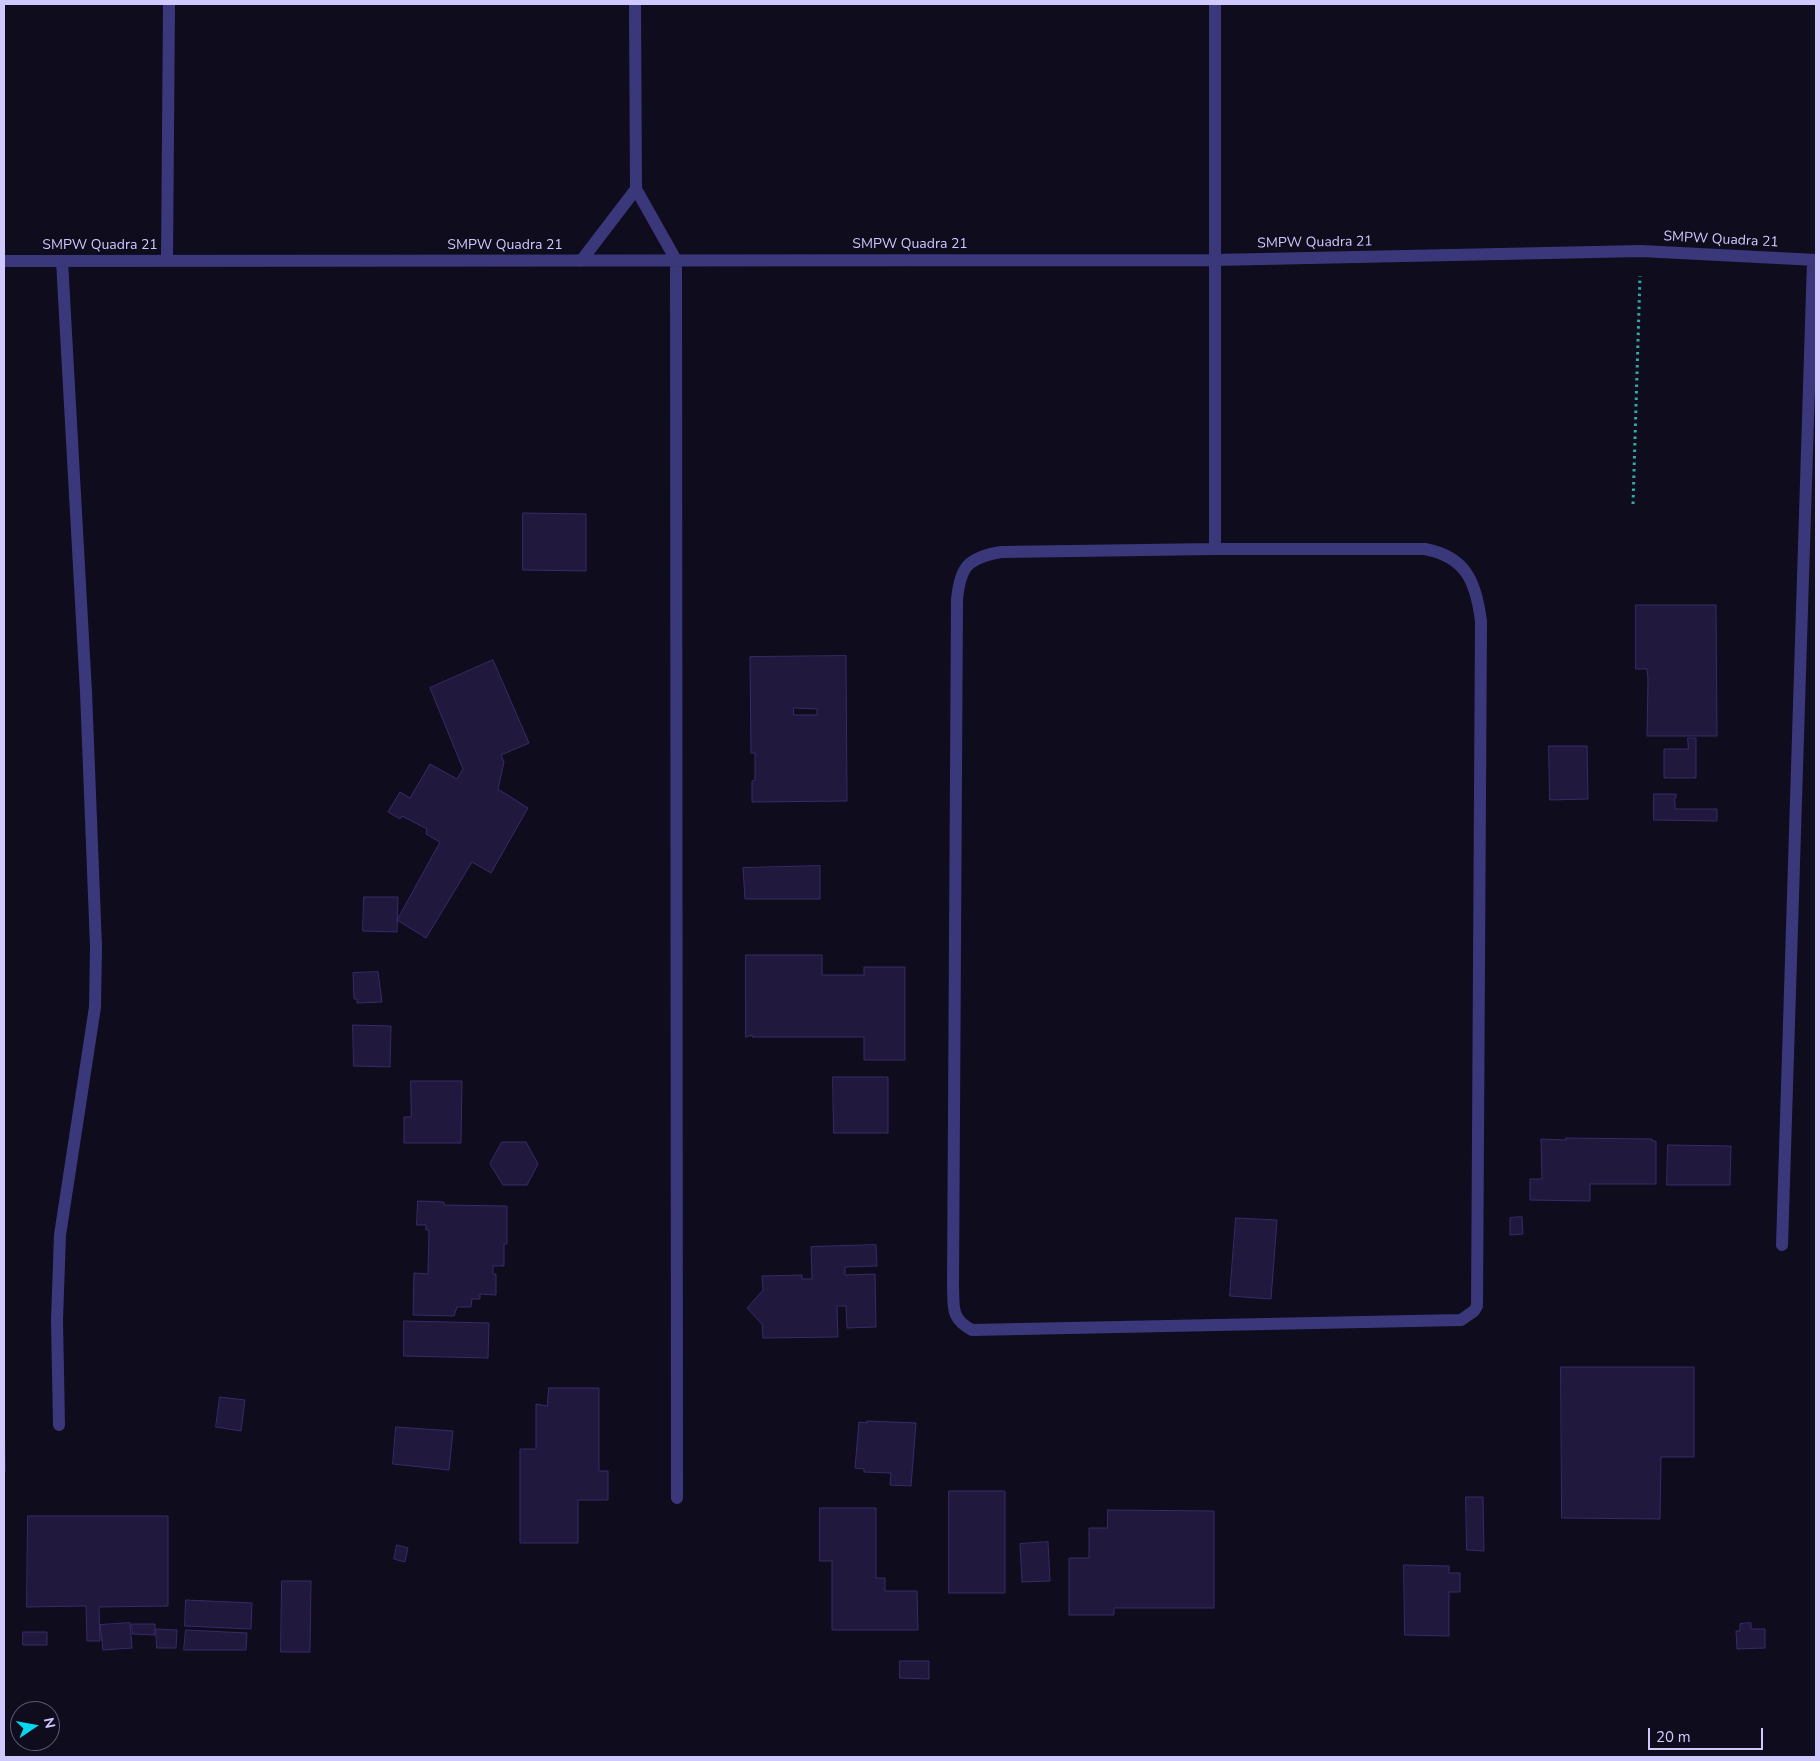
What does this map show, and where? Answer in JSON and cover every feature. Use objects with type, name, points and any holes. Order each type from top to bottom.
[{"type":"street","points":[[167,260],[169,4]]},
{"type":"street","points":[[635,4],[636,190],[676,260],[677,1498]]},
{"type":"street","points":[[1215,4],[1215,549]]},
{"type":"street","points":[[581,261],[636,190]]},
{"type":"street","name":"SMPW Quadra 21","points":[[4,261],[1215,260],[1641,251],[1815,260]]},
{"type":"street","points":[[1782,1245],[1815,260]]},
{"type":"street","points":[[59,1426],[57,1320],[60,1235],[95,1007],[96,947],[86,692],[62,261]]},
{"type":"street","points":[[1215,549],[1425,549],[1442,552],[1457,562],[1469,576],[1477,592],[1481,621],[1477,1306],[1474,1311],[1461,1320],[972,1330],[959,1323],[954,1312],[953,1285],[957,600],[959,579],[966,566],[980,556],[1001,552],[1215,549]]},
{"type":"path","points":[[1633,504],[1641,251]]},
{"type":"building","points":[[523,513],[586,514],[586,571],[523,570]]},
{"type":"building","points":[[1636,605],[1716,605],[1717,736],[1647,736],[1648,680],[1647,669],[1636,669]]},
{"type":"building","points":[[846,656],[847,801],[752,802],[752,781],[755,780],[755,753],[751,753],[750,657]],"holes":[[[794,708],[817,709],[817,715],[794,715]]]},
{"type":"building","points":[[493,660],[529,743],[501,755],[504,762],[498,789],[528,808],[491,873],[472,862],[426,938],[397,920],[440,842],[426,834],[427,829],[402,816],[400,819],[388,812],[400,792],[410,798],[430,764],[457,779],[463,769],[430,688]]},
{"type":"building","points":[[1688,738],[1696,738],[1696,778],[1664,778],[1664,749],[1688,749]]},
{"type":"building","points":[[1549,746],[1587,746],[1588,799],[1550,800]]},
{"type":"building","points":[[1654,794],[1676,794],[1676,798],[1673,800],[1675,801],[1675,809],[1717,809],[1717,821],[1654,820]]},
{"type":"building","points":[[820,866],[820,899],[745,899],[743,868]]},
{"type":"building","points":[[364,897],[398,897],[397,932],[363,931]]},
{"type":"building","points":[[746,955],[822,955],[822,975],[864,975],[864,967],[905,967],[905,1060],[864,1060],[864,1037],[752,1037],[752,1035],[746,1037]]},
{"type":"building","points":[[378,972],[382,1002],[357,1003],[357,999],[354,999],[353,973]]},
{"type":"building","points":[[353,1025],[391,1026],[390,1067],[354,1066]]},
{"type":"building","points":[[833,1077],[888,1077],[888,1133],[834,1133]]},
{"type":"building","points":[[411,1081],[462,1081],[461,1143],[404,1143],[404,1117],[411,1117]]},
{"type":"building","points":[[1566,1138],[1652,1139],[1652,1141],[1656,1141],[1656,1184],[1590,1184],[1590,1201],[1530,1200],[1530,1179],[1542,1179],[1541,1139],[1566,1140]]},
{"type":"building","points":[[502,1142],[526,1142],[538,1164],[527,1185],[503,1185],[490,1164]]},
{"type":"building","points":[[1668,1145],[1731,1146],[1730,1185],[1667,1185]]},
{"type":"building","points":[[418,1201],[444,1202],[444,1205],[507,1206],[507,1244],[504,1244],[504,1266],[493,1266],[493,1274],[496,1274],[496,1295],[480,1294],[480,1299],[472,1299],[471,1307],[457,1307],[454,1316],[413,1315],[414,1273],[428,1274],[429,1230],[426,1230],[426,1225],[417,1225]]},
{"type":"building","points":[[1522,1217],[1523,1234],[1510,1235],[1510,1218]]},
{"type":"building","points":[[1236,1218],[1277,1220],[1271,1299],[1230,1296]]},
{"type":"building","points":[[876,1245],[877,1266],[845,1267],[845,1275],[875,1274],[876,1327],[847,1328],[846,1306],[837,1306],[838,1337],[763,1338],[762,1324],[747,1308],[763,1290],[762,1276],[802,1275],[802,1279],[812,1279],[811,1247]]},
{"type":"building","points":[[404,1321],[489,1323],[488,1358],[404,1356]]},
{"type":"building","points":[[1561,1367],[1694,1367],[1694,1457],[1661,1457],[1660,1519],[1562,1518]]},
{"type":"building","points":[[549,1388],[599,1388],[599,1471],[608,1471],[608,1500],[578,1500],[578,1543],[520,1543],[520,1449],[536,1449],[536,1404],[547,1406]]},
{"type":"building","points":[[220,1397],[245,1400],[241,1431],[216,1427]]},
{"type":"building","points":[[4,1403],[5,1472],[4,1472]]},
{"type":"building","points":[[867,1421],[916,1423],[911,1486],[890,1485],[891,1473],[864,1472],[864,1469],[855,1468],[859,1422],[867,1423]]},
{"type":"building","points":[[396,1427],[453,1431],[449,1470],[393,1464]]},
{"type":"building","points":[[949,1491],[1005,1491],[1005,1593],[949,1593]]},
{"type":"building","points":[[1466,1497],[1483,1497],[1484,1551],[1467,1550]]},
{"type":"building","points":[[820,1508],[876,1508],[876,1578],[885,1578],[885,1591],[917,1591],[918,1630],[832,1630],[832,1561],[820,1561]]},
{"type":"building","points":[[1108,1510],[1214,1511],[1214,1608],[1114,1608],[1114,1615],[1069,1615],[1069,1558],[1089,1558],[1089,1528],[1107,1528]]},
{"type":"building","points":[[28,1516],[168,1516],[168,1606],[99,1607],[100,1641],[87,1641],[86,1606],[27,1607]]},
{"type":"building","points":[[1048,1542],[1050,1581],[1022,1582],[1020,1544]]},
{"type":"building","points":[[397,1545],[408,1548],[405,1562],[394,1559]]},
{"type":"building","points":[[1404,1565],[1449,1566],[1449,1573],[1460,1573],[1460,1592],[1449,1592],[1449,1636],[1405,1635]]},
{"type":"building","points":[[282,1581],[311,1581],[310,1652],[281,1652]]},
{"type":"building","points":[[186,1600],[252,1603],[251,1629],[185,1626]]},
{"type":"building","points":[[130,1623],[132,1648],[103,1650],[100,1625]]},
{"type":"building","points":[[1751,1623],[1751,1629],[1765,1629],[1765,1648],[1737,1649],[1736,1631],[1740,1631],[1740,1624]]},
{"type":"building","points":[[132,1624],[155,1624],[155,1635],[133,1634]]},
{"type":"building","points":[[156,1629],[177,1630],[176,1648],[157,1648]]},
{"type":"building","points":[[186,1630],[247,1633],[246,1650],[184,1650]]},
{"type":"building","points":[[23,1632],[47,1632],[47,1645],[23,1645]]},
{"type":"building","points":[[900,1661],[929,1661],[929,1679],[900,1678]]}]
